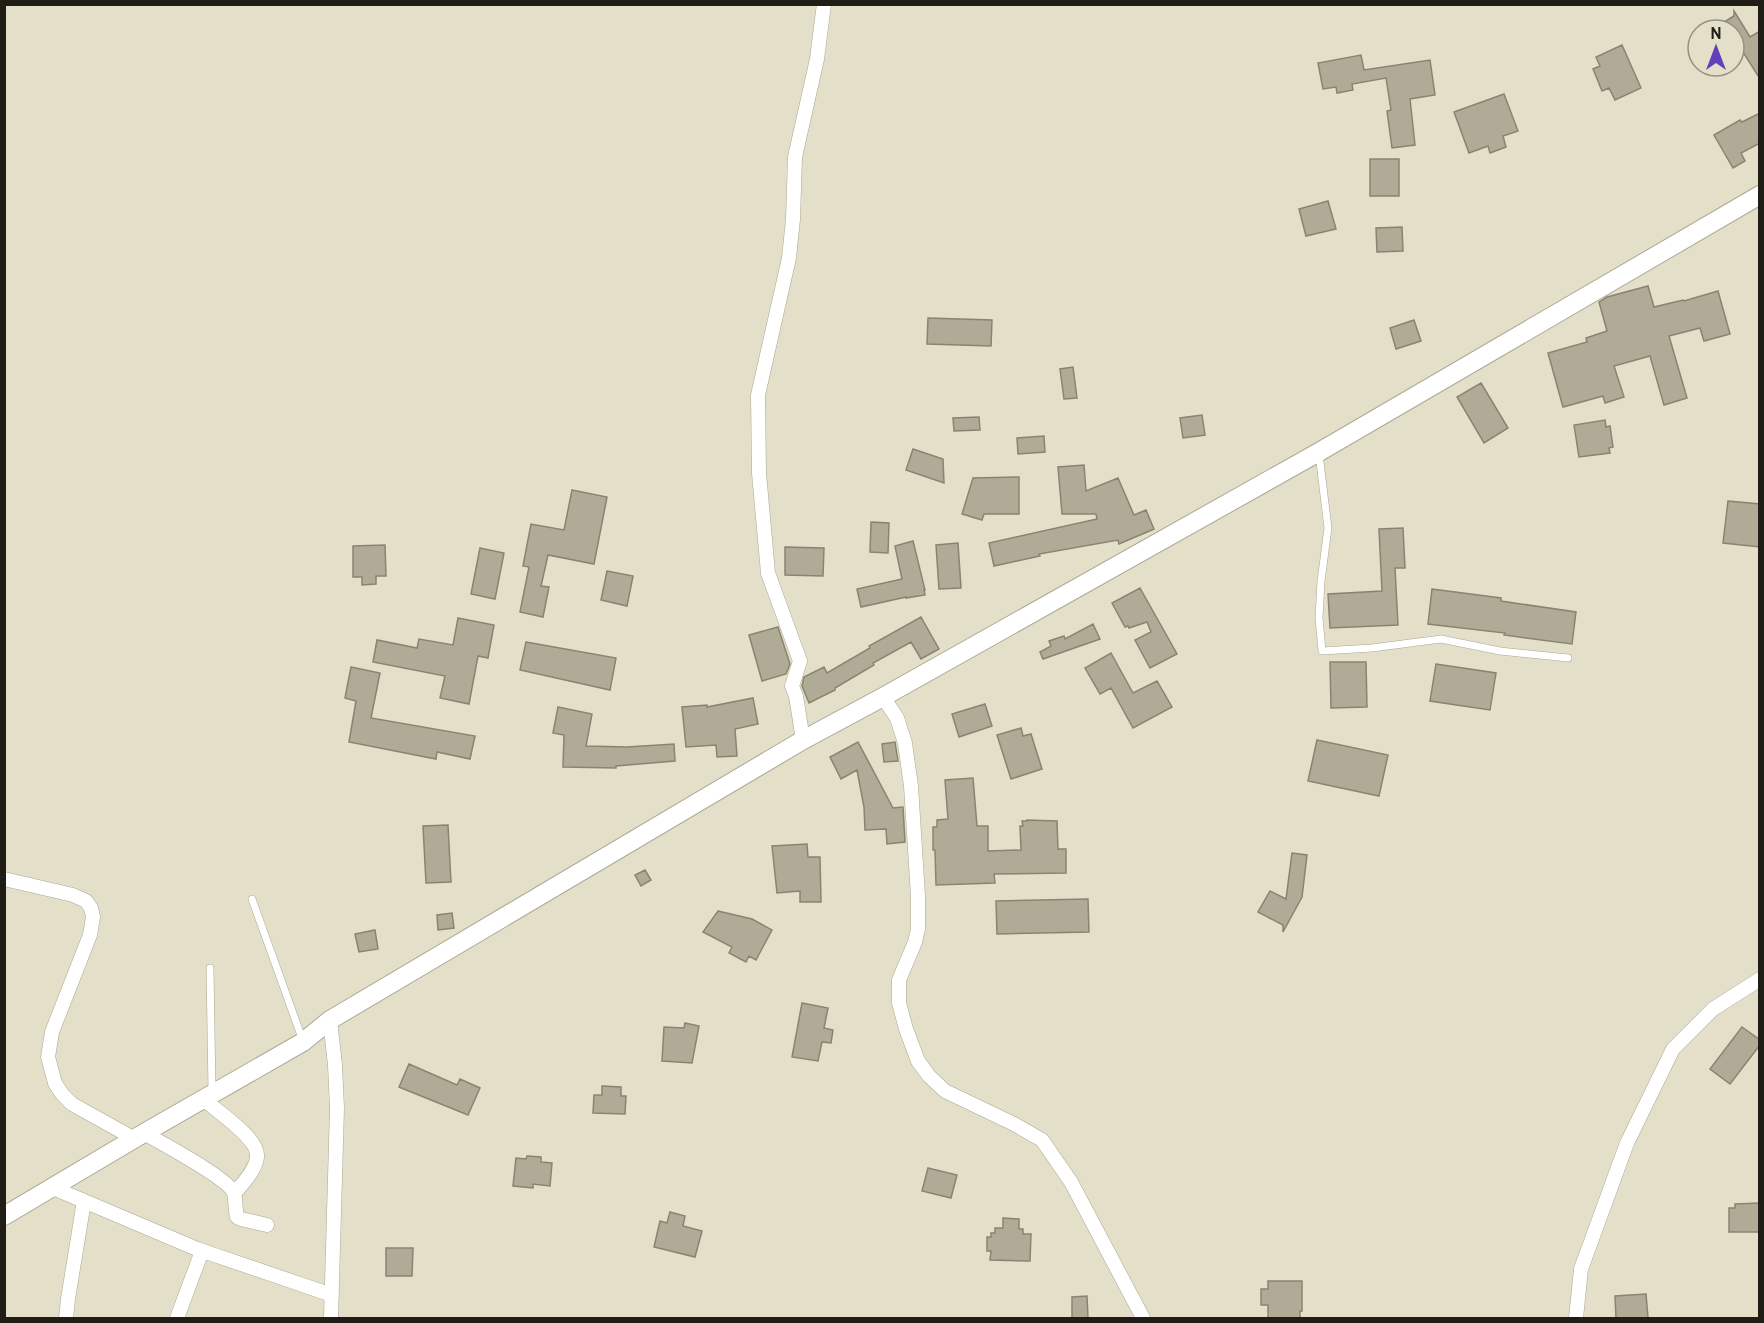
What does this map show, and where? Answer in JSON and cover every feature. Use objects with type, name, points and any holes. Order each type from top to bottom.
[{"type":"street","points":[[803,740],[796,696],[792,686],[800,661],[768,573],[759,472],[758,395],[789,258],[795,157],[817,59],[824,4]]},
{"type":"street","points":[[4,1216],[303,1042],[330,1020],[803,740],[883,698],[1319,452],[1760,195]]},
{"type":"street","points":[[883,698],[897,718],[905,743],[911,786],[918,928],[915,942],[899,980],[899,1004],[918,1061],[929,1076],[945,1091],[1042,1140],[1071,1182],[1143,1318]]},
{"type":"street","points":[[4,879],[73,896],[86,901],[91,908],[93,917],[90,935],[52,1032],[48,1057],[55,1083],[62,1094],[72,1104],[214,1175],[234,1194],[237,1216],[241,1219],[267,1224]]},
{"type":"street","points":[[1576,1318],[1581,1269],[1627,1143],[1673,1049],[1713,1009],[1760,980]]},
{"type":"street","points":[[330,1020],[337,1108],[331,1318]]},
{"type":"street","points":[[208,1097],[251,1139],[257,1151],[254,1168],[234,1194]]},
{"type":"street","points":[[51,1187],[202,1251],[332,1295]]},
{"type":"street","points":[[66,1318],[84,1201]]},
{"type":"street","points":[[177,1318],[202,1251]]},
{"type":"lane","points":[[1319,452],[1328,528],[1319,618],[1322,651],[1372,648],[1441,639],[1500,651],[1568,658]]},
{"type":"lane","points":[[252,899],[303,1042]]},
{"type":"lane","points":[[208,1097],[210,968]]},
{"type":"building","points":[[1746,30],[1750,37],[1760,31],[1760,79],[1746,57]]},
{"type":"building","points":[[1622,45],[1641,88],[1615,100],[1609,88],[1602,91],[1593,69],[1600,66],[1596,57]]},
{"type":"building","points":[[1361,55],[1364,70],[1430,60],[1435,95],[1410,99],[1415,145],[1392,148],[1387,111],[1391,110],[1386,78],[1352,84],[1353,90],[1337,93],[1336,87],[1323,89],[1318,63]]},
{"type":"building","points":[[1504,94],[1518,131],[1503,136],[1506,147],[1490,153],[1488,146],[1469,153],[1454,112]]},
{"type":"building","points":[[1760,113],[1760,143],[1741,153],[1745,161],[1733,168],[1714,135],[1740,120],[1742,122]]},
{"type":"building","points":[[1370,159],[1399,159],[1399,196],[1370,196]]},
{"type":"building","points":[[1328,201],[1336,229],[1306,236],[1299,209]]},
{"type":"building","points":[[1402,227],[1403,251],[1377,252],[1376,228]]},
{"type":"building","points":[[1648,286],[1654,307],[1718,291],[1730,334],[1704,341],[1700,328],[1669,336],[1687,398],[1664,405],[1650,356],[1614,366],[1624,397],[1605,403],[1603,396],[1563,407],[1548,353],[1587,342],[1586,338],[1607,331],[1599,302],[1607,297]]},
{"type":"building","points":[[928,318],[992,320],[991,346],[927,344]]},
{"type":"building","points":[[1414,320],[1421,341],[1396,349],[1390,328]]},
{"type":"building","points":[[1073,367],[1077,398],[1064,399],[1060,369]]},
{"type":"building","points":[[1481,383],[1508,428],[1484,443],[1457,397]]},
{"type":"building","points":[[1202,415],[1205,435],[1183,438],[1180,418]]},
{"type":"building","points":[[979,417],[980,430],[954,431],[953,418]]},
{"type":"building","points":[[1605,420],[1606,427],[1610,426],[1613,447],[1609,448],[1610,453],[1579,457],[1574,425]]},
{"type":"building","points":[[1044,436],[1045,452],[1018,454],[1017,438]]},
{"type":"building","points":[[913,449],[943,459],[944,483],[906,470]]},
{"type":"building","points":[[1084,465],[1086,491],[1118,478],[1134,515],[1146,510],[1154,529],[1119,544],[1118,540],[1039,554],[1040,556],[994,566],[989,543],[1097,519],[1096,514],[1062,514],[1058,467]]},
{"type":"building","points":[[1019,477],[1019,514],[984,514],[982,520],[962,514],[973,478]]},
{"type":"building","points":[[572,490],[607,497],[594,564],[548,555],[541,586],[549,587],[543,617],[520,612],[529,567],[523,566],[531,524],[564,530]]},
{"type":"building","points":[[1728,501],[1760,504],[1760,547],[1723,543]]},
{"type":"building","points":[[871,522],[889,523],[888,553],[870,552]]},
{"type":"building","points":[[1403,528],[1405,568],[1395,568],[1398,625],[1330,628],[1328,594],[1382,591],[1379,529]]},
{"type":"building","points":[[913,541],[925,595],[861,607],[857,589],[902,579],[895,546]]},
{"type":"building","points":[[958,543],[961,588],[939,589],[936,545]]},
{"type":"building","points":[[385,545],[386,576],[376,576],[376,584],[362,585],[362,577],[353,577],[353,546]]},
{"type":"building","points":[[785,547],[824,548],[823,576],[785,575]]},
{"type":"building","points":[[480,548],[504,553],[495,599],[471,594]]},
{"type":"building","points":[[607,571],[633,576],[627,606],[601,600]]},
{"type":"building","points":[[1140,588],[1177,654],[1150,668],[1135,640],[1151,632],[1147,622],[1129,628],[1125,627],[1112,603]]},
{"type":"building","points":[[1432,589],[1501,598],[1501,601],[1576,612],[1572,644],[1428,624]]},
{"type":"building","points":[[921,617],[939,649],[921,659],[911,642],[873,663],[874,665],[835,690],[809,703],[802,686],[804,677],[824,667],[827,673]]},
{"type":"building","points":[[458,618],[494,625],[488,658],[478,656],[469,704],[440,698],[445,676],[373,662],[377,640],[417,648],[419,639],[453,645]]},
{"type":"building","points":[[1093,624],[1100,639],[1043,659],[1040,652],[1051,646],[1049,641],[1064,636],[1065,639]]},
{"type":"building","points":[[778,627],[790,664],[786,674],[762,681],[749,635]]},
{"type":"building","points":[[526,642],[616,658],[610,690],[520,670]]},
{"type":"building","points":[[1111,653],[1133,693],[1157,681],[1172,707],[1133,728],[1111,688],[1100,694],[1085,668]]},
{"type":"building","points":[[1330,662],[1366,662],[1367,707],[1331,708]]},
{"type":"building","points":[[1436,664],[1496,673],[1490,710],[1430,701]]},
{"type":"building","points":[[351,667],[380,673],[371,718],[475,736],[470,759],[437,752],[436,759],[349,742],[356,701],[345,698]]},
{"type":"building","points":[[753,698],[758,724],[735,729],[737,756],[717,757],[716,745],[686,747],[682,707],[707,705],[707,707]]},
{"type":"building","points":[[985,704],[992,726],[959,737],[952,714]]},
{"type":"building","points":[[558,707],[592,714],[586,746],[627,747],[674,744],[675,761],[616,766],[616,768],[563,767],[564,735],[553,733]]},
{"type":"building","points":[[1021,728],[1023,736],[1031,734],[1042,769],[1011,779],[997,735]]},
{"type":"building","points":[[1317,740],[1388,755],[1379,796],[1308,781]]},
{"type":"building","points":[[858,742],[893,808],[903,807],[905,842],[887,844],[886,829],[865,830],[864,807],[857,770],[841,779],[830,757]]},
{"type":"building","points":[[895,742],[898,761],[884,762],[882,744]]},
{"type":"building","points":[[973,778],[977,826],[988,826],[988,851],[1021,850],[1020,826],[1023,826],[1022,821],[1057,821],[1058,849],[1066,849],[1066,873],[994,874],[995,883],[936,885],[933,827],[937,827],[937,820],[948,819],[945,780]]},
{"type":"building","points":[[448,825],[451,882],[426,883],[423,826]]},
{"type":"building","points":[[807,844],[808,857],[820,857],[821,902],[800,902],[800,891],[777,893],[772,846]]},
{"type":"building","points":[[1292,853],[1307,855],[1302,897],[1283,932],[1283,925],[1258,912],[1270,891],[1286,899]]},
{"type":"building","points":[[645,870],[651,880],[641,886],[635,875]]},
{"type":"building","points":[[1088,899],[1089,932],[997,934],[996,901]]},
{"type":"building","points":[[718,911],[752,919],[772,930],[756,960],[749,956],[746,962],[729,953],[732,947],[703,932]]},
{"type":"building","points":[[452,913],[454,928],[438,930],[437,915]]},
{"type":"building","points":[[375,930],[378,949],[359,952],[355,934]]},
{"type":"building","points":[[802,1003],[828,1008],[824,1028],[833,1030],[831,1043],[822,1042],[818,1061],[792,1057]]},
{"type":"building","points":[[685,1023],[699,1026],[692,1063],[662,1061],[664,1027],[684,1028]]},
{"type":"building","points":[[1742,1027],[1760,1040],[1760,1045],[1730,1084],[1710,1069]]},
{"type":"building","points":[[409,1064],[457,1085],[460,1079],[480,1088],[468,1115],[399,1087]]},
{"type":"building","points":[[602,1086],[621,1087],[621,1096],[626,1096],[625,1114],[593,1113],[594,1095],[602,1095]]},
{"type":"building","points":[[527,1156],[541,1157],[541,1162],[552,1163],[550,1186],[533,1184],[533,1188],[513,1186],[516,1158],[526,1159]]},
{"type":"building","points":[[928,1168],[957,1175],[951,1198],[922,1191]]},
{"type":"building","points":[[1760,1203],[1760,1232],[1729,1232],[1729,1208],[1735,1208],[1735,1204]]},
{"type":"building","points":[[670,1212],[685,1216],[683,1226],[702,1231],[695,1257],[654,1247],[660,1221],[667,1223]]},
{"type":"building","points":[[1003,1218],[1019,1219],[1019,1229],[1023,1229],[1023,1234],[1031,1234],[1030,1261],[990,1260],[991,1251],[987,1251],[987,1237],[995,1233],[995,1228],[1003,1228]]},
{"type":"building","points":[[386,1248],[413,1248],[412,1276],[386,1276]]},
{"type":"building","points":[[1268,1281],[1302,1281],[1300,1318],[1268,1318],[1268,1305],[1261,1305],[1261,1289],[1268,1289]]},
{"type":"building","points":[[1646,1294],[1648,1318],[1616,1318],[1615,1296]]},
{"type":"building","points":[[1087,1296],[1088,1318],[1072,1318],[1072,1297]]}]
